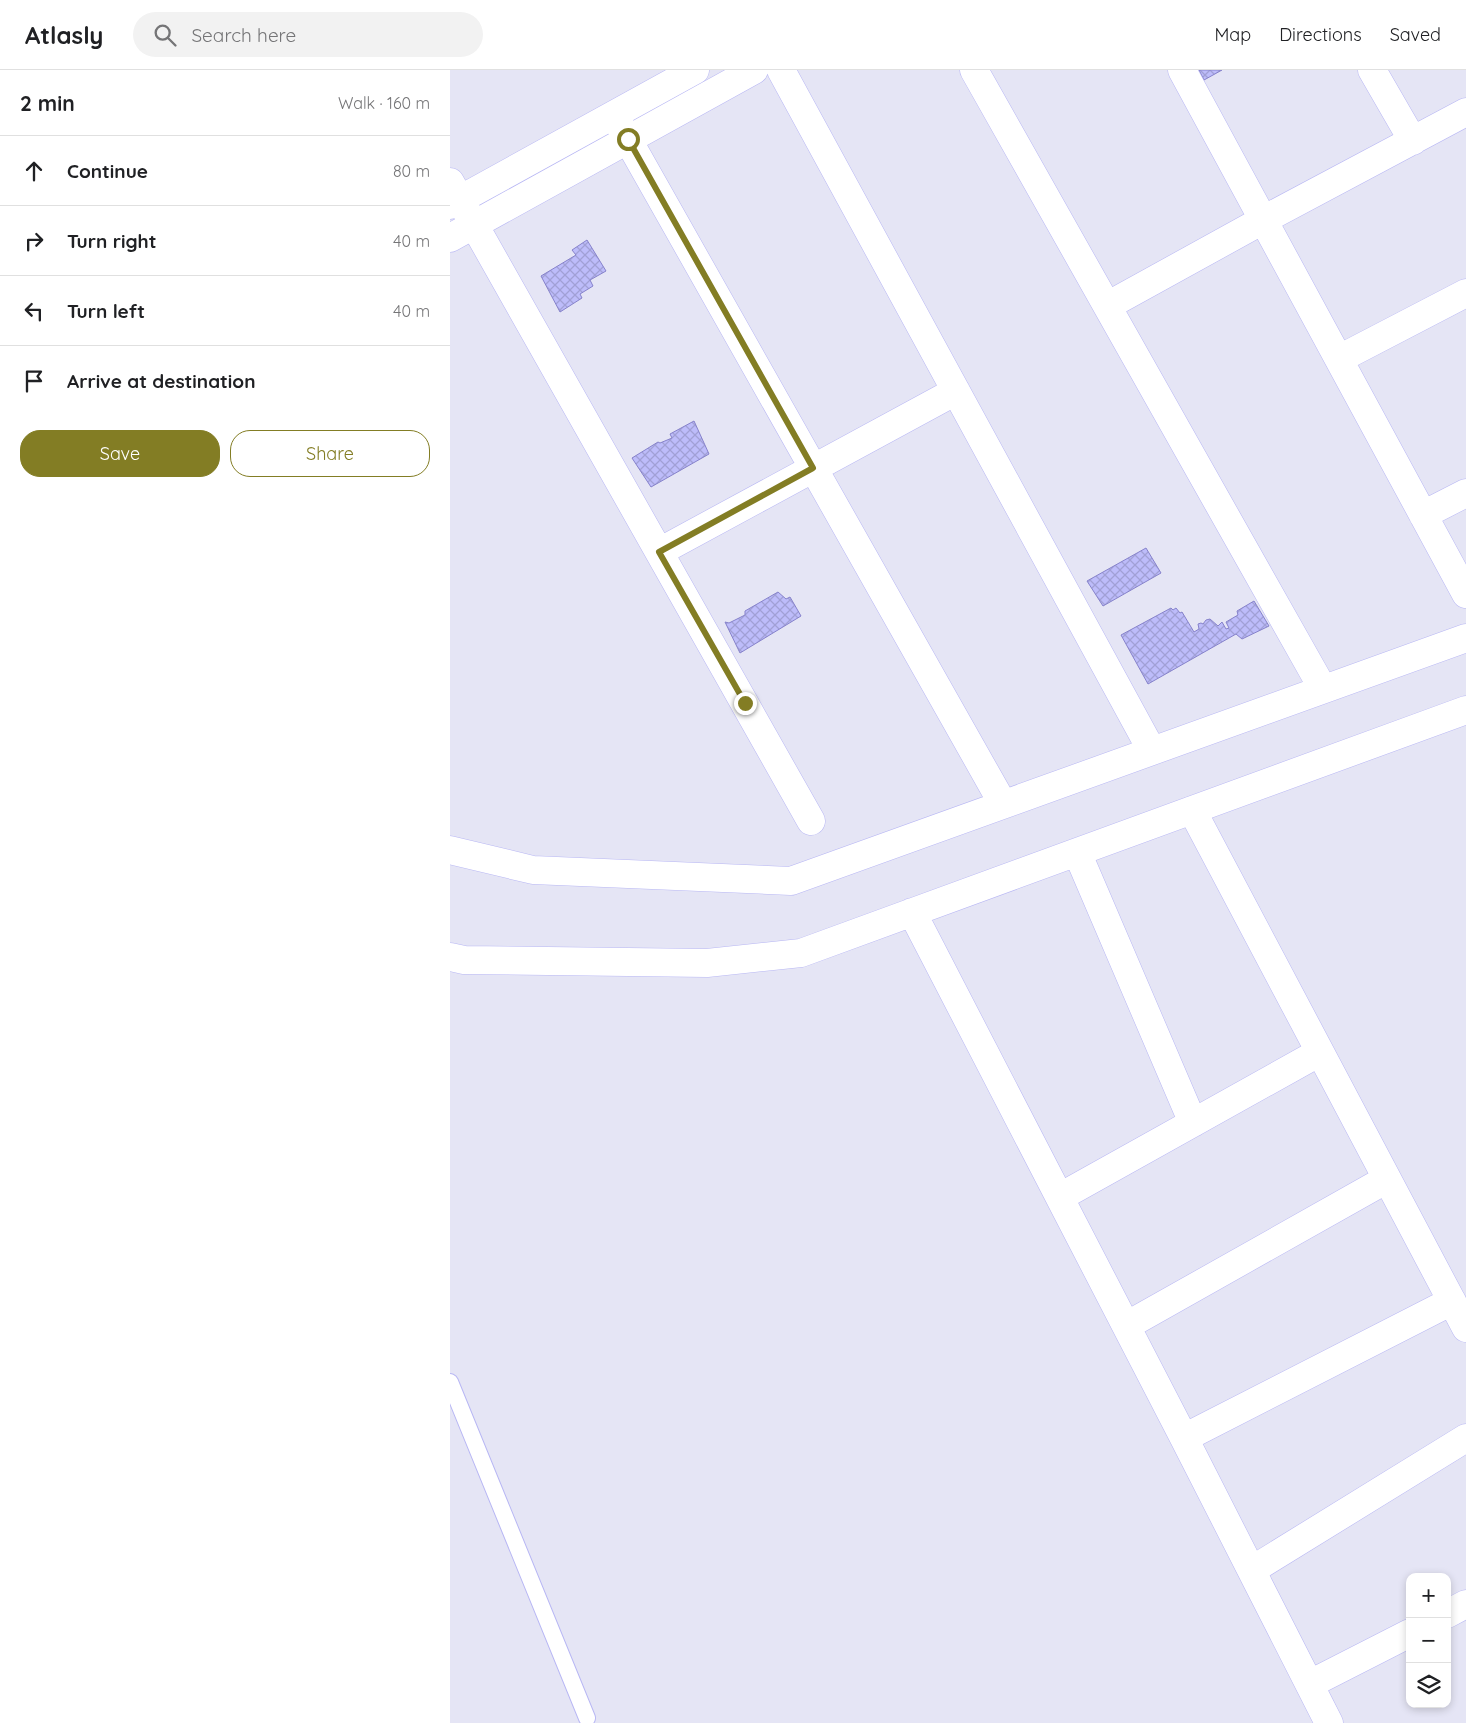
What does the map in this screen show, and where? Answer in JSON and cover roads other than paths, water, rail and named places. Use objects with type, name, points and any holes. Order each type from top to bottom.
[{"type":"street","points":[[695,70],[614,115],[453,196],[474,224],[812,821]]},
{"type":"street","points":[[450,238],[754,70]]},
{"type":"street","points":[[781,70],[1152,751]]},
{"type":"street","points":[[974,70],[1323,689]]},
{"type":"street","points":[[1182,70],[1466,594]]},
{"type":"street","points":[[1372,70],[1413,141]]},
{"type":"street","points":[[1107,306],[1466,112]]},
{"type":"street","points":[[614,115],[1003,804]]},
{"type":"street","points":[[1339,360],[1466,293]]},
{"type":"street","points":[[659,552],[956,391]]},
{"type":"street","points":[[1423,515],[1466,493]]},
{"type":"street","points":[[450,850],[533,870],[791,881],[1466,638]]},
{"type":"street","points":[[450,957],[464,960],[707,963],[801,953],[1466,710]]},
{"type":"street","points":[[1192,810],[1466,1328]]},
{"type":"street","points":[[1077,852],[1193,1123]]},
{"type":"street","points":[[912,912],[1329,1723]]},
{"type":"street","points":[[1060,1197],[1320,1052]]},
{"type":"street","points":[[1126,1326],[1387,1179]]},
{"type":"street","points":[[1184,1438],[1452,1301]]},
{"type":"street","points":[[1252,1570],[1466,1438]]},
{"type":"street","points":[[1451,1612],[1466,1604]]},
{"type":"street","points":[[1310,1684],[1406,1635]]},
{"type":"lane","points":[[450,1382],[587,1718]]}]
